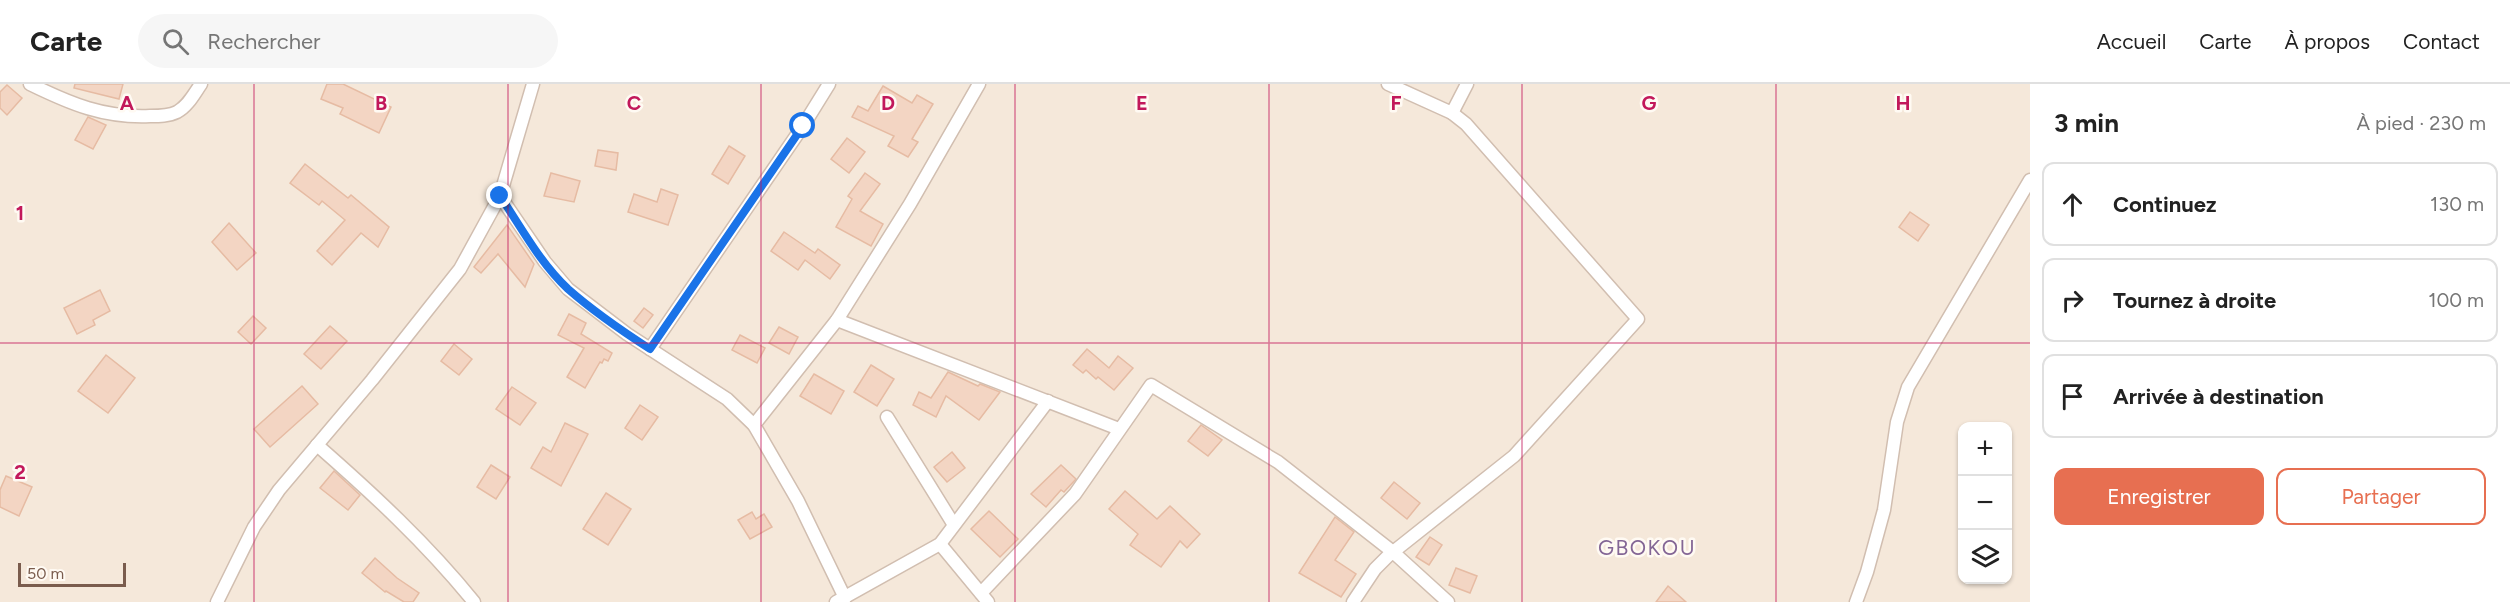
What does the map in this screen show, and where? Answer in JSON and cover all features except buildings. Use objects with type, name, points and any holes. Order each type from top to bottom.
[{"type":"street","points":[[30,84],[66,102],[105,114],[135,117],[175,114],[184,107],[201,84]]},
{"type":"street","points":[[217,602],[254,527],[279,490],[460,269],[500,196],[533,84]]},
{"type":"street","points":[[650,349],[803,126],[829,84]]},
{"type":"street","points":[[754,425],[837,320],[910,204],[979,84]]},
{"type":"street","points":[[1353,602],[1375,569],[1393,552],[1507,463],[1638,319],[1466,124],[1452,113],[1388,84]]},
{"type":"street","points":[[1452,113],[1467,84]]},
{"type":"street","points":[[1856,602],[1884,510],[1897,422],[1908,387],[2030,180]]},
{"type":"street","points":[[500,196],[545,262],[568,289],[627,334],[727,399],[754,425],[798,501],[841,600],[940,544],[1048,401]]},
{"type":"street","points":[[837,320],[1119,429]]},
{"type":"street","points":[[940,544],[985,597],[1075,494],[1151,385],[1278,462],[1393,552],[1448,602]]},
{"type":"street","points":[[888,417],[954,525]]},
{"type":"street","points":[[317,445],[408,529],[474,602]]},
{"type":"shaded area","points":[[0,84],[2030,84],[2030,602],[0,602]]},
{"type":"district","name":"GBOKOU","points":[[1647,548]]},
{"type":"route","points":[[500,196],[545,262],[568,289],[650,349],[803,126]]}]
